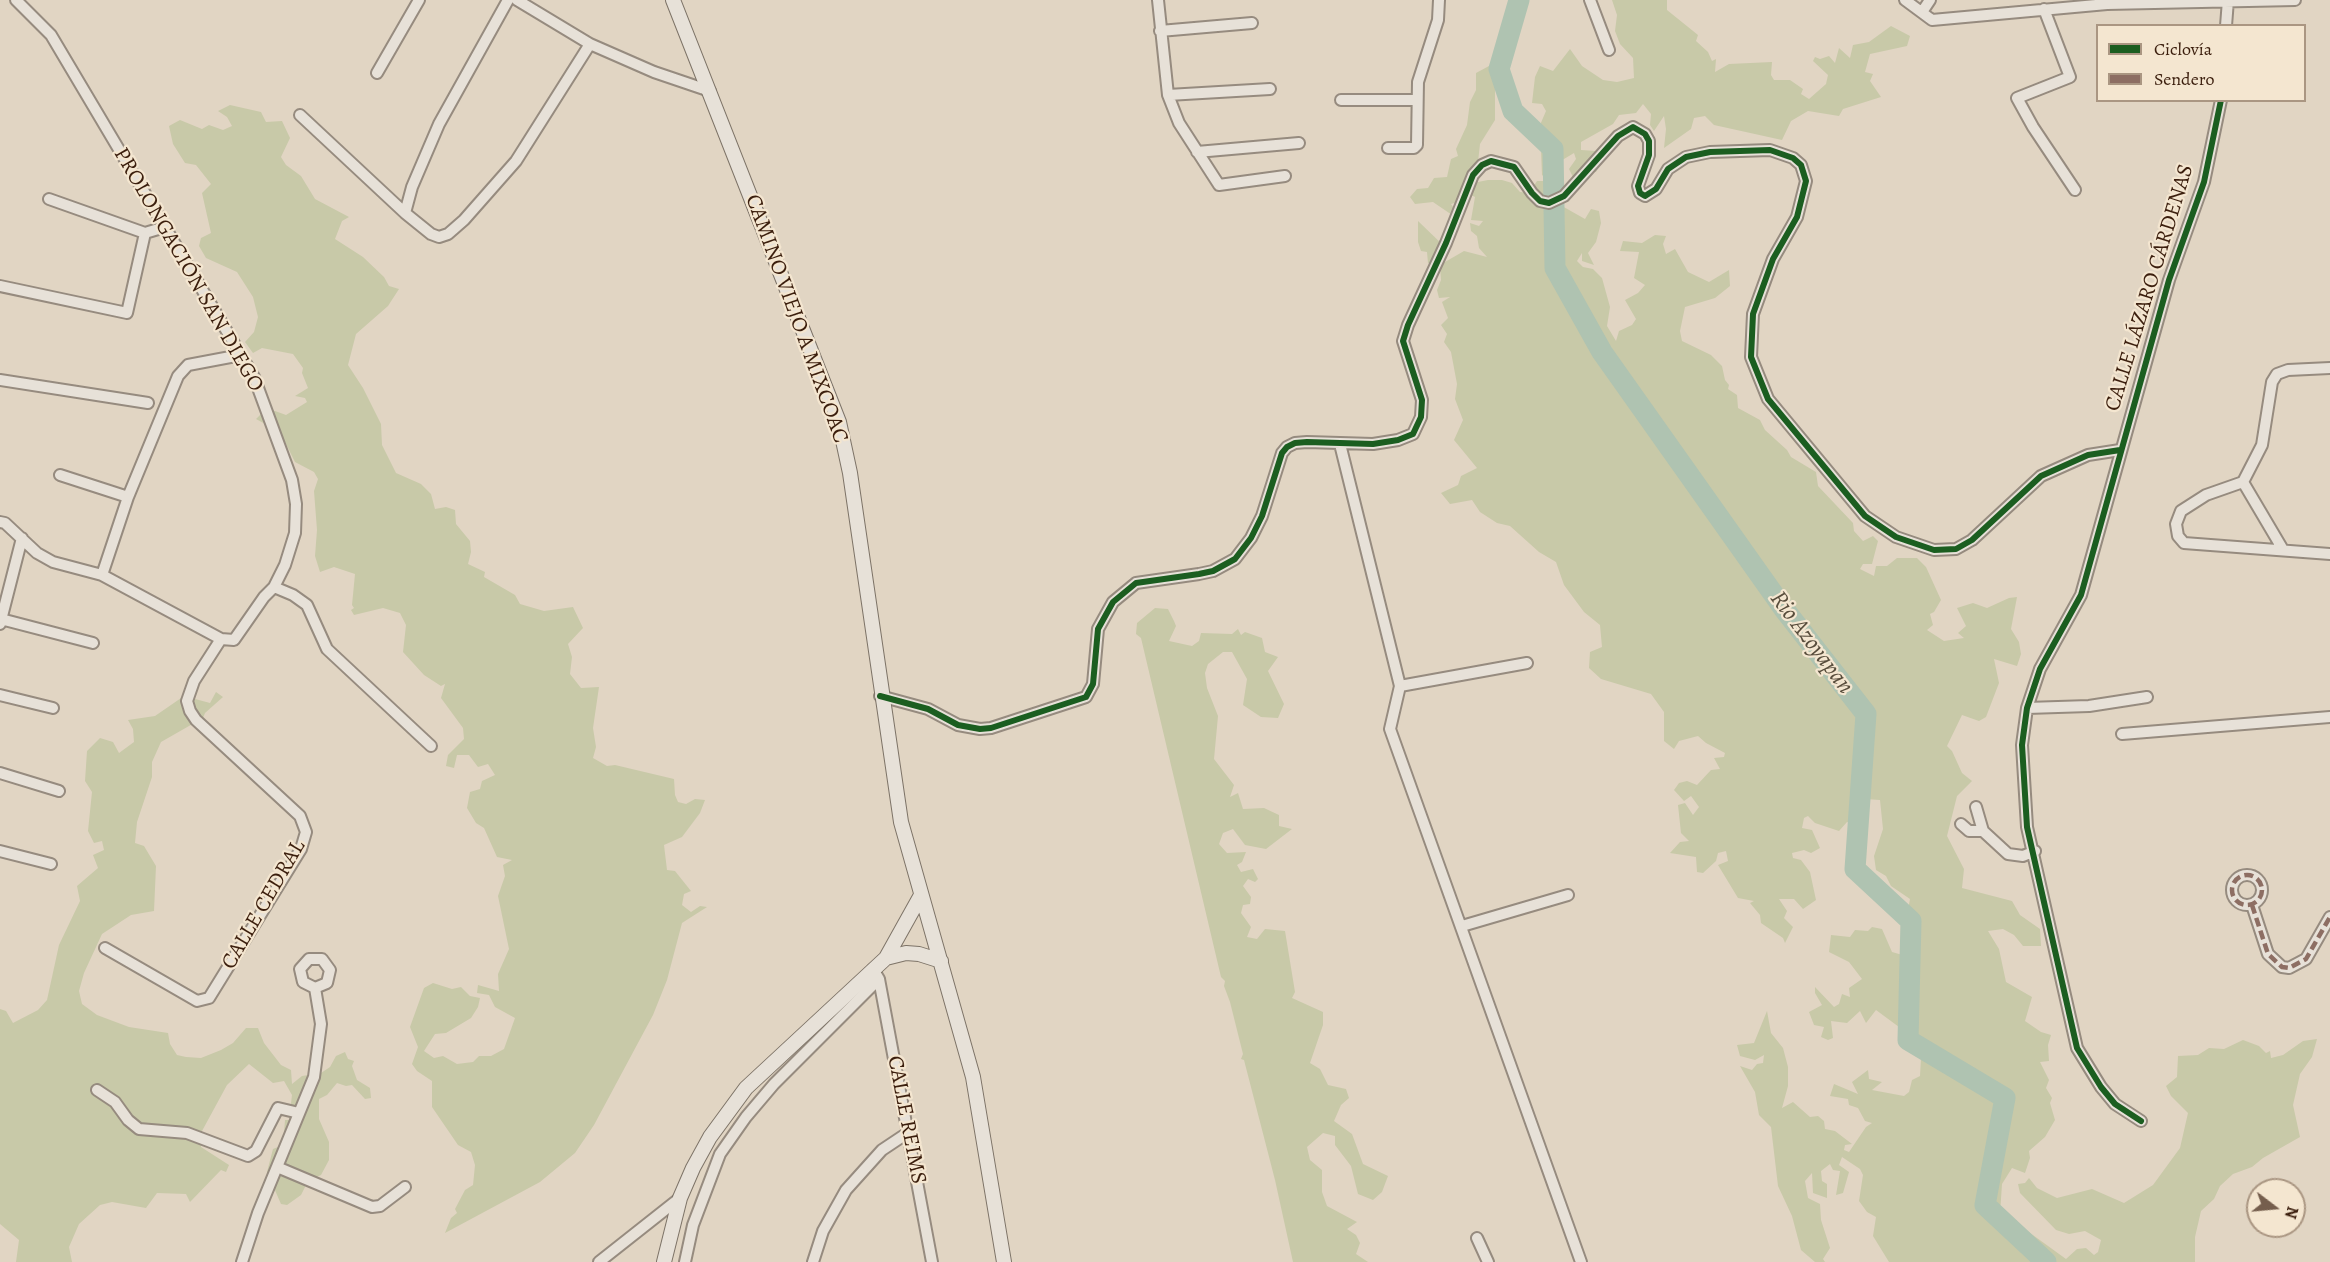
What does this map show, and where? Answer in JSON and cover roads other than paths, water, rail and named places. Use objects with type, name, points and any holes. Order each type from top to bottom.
[{"type":"main road","name":"CAMINO VIEJO A MIXCOAC","points":[[673,0],[839,422],[850,473],[880,696],[901,822],[920,897],[941,961],[973,1077],[1004,1262]]},
{"type":"main road","points":[[664,1262],[680,1198],[710,1137],[747,1088],[876,974],[920,897]]},
{"type":"main road","points":[[886,958],[906,953],[919,954],[941,961]]},
{"type":"street","name":"PROLONGACIÓN SAN DIEGO","points":[[16,0],[51,35],[254,377],[292,480],[297,504],[295,533],[285,565],[274,586],[264,597],[243,631],[234,640],[221,639]]},
{"type":"street","points":[[377,73],[419,0]]},
{"type":"street","points":[[405,213],[412,187],[439,124],[516,0],[590,44],[678,81],[710,91]]},
{"type":"street","points":[[1158,0],[1168,95],[1179,123],[1219,185],[1285,176]]},
{"type":"street","points":[[1388,148],[1414,148],[1417,145],[1418,82],[1438,21],[1439,0]]},
{"type":"street","points":[[1590,0],[1609,50]]},
{"type":"street","points":[[1905,0],[1932,20],[2129,2],[2295,0]]},
{"type":"street","points":[[1922,12],[1930,0]]},
{"type":"street","points":[[2226,24],[2228,2]]},
{"type":"street","points":[[2044,9],[2070,77],[2018,98],[2033,127],[2075,190]]},
{"type":"street","points":[[1160,32],[1252,23]]},
{"type":"street","points":[[300,115],[405,213],[431,234],[440,237],[448,234],[464,220],[516,160],[590,44]]},
{"type":"street","points":[[1168,95],[1270,89]]},
{"type":"street","points":[[1341,100],[1416,100]]},
{"type":"street","name":"CALLE LÁZARO CÁRDENAS","points":[[2141,1121],[2115,1104],[2100,1087],[2077,1048],[2035,851],[2027,827],[2022,745],[2027,708],[2040,669],[2081,595],[2169,280],[2204,182],[2221,102]]},
{"type":"street","points":[[880,696],[928,709],[958,725],[980,729],[992,728],[1080,701],[1091,691],[1094,684],[1098,629],[1113,602],[1124,592],[1145,580],[1212,571],[1235,559],[1251,538],[1258,523],[1275,471],[1287,447],[1295,442],[1340,444],[1398,440],[1413,434],[1421,417],[1422,400],[1403,341],[1477,170],[1491,161],[1514,167],[1532,193],[1540,201],[1549,203],[1564,196],[1618,136],[1633,127],[1645,134],[1648,141],[1649,155],[1638,186],[1640,193],[1645,196],[1656,189],[1668,169],[1686,157],[1744,149],[1783,154],[1801,165],[1806,181],[1797,218],[1773,259],[1753,314],[1751,357],[1768,399],[1865,516],[1896,537],[1934,550],[1956,549],[1972,540],[2041,476],[2088,455],[2120,450]]},
{"type":"street","points":[[1197,152],[1299,143]]},
{"type":"street","points":[[49,199],[145,233],[165,227]]},
{"type":"street","points":[[0,286],[128,313],[145,233]]},
{"type":"street","points":[[102,575],[128,497],[178,375],[188,365],[241,355]]},
{"type":"street","points":[[2330,368],[2288,370],[2277,374],[2272,382],[2262,445],[2243,482],[2206,495],[2181,511],[2176,524],[2178,536],[2184,543],[2282,548],[2330,554]]},
{"type":"street","points":[[0,380],[148,403]]},
{"type":"street","points":[[1340,444],[1400,686],[1390,729],[1581,1262]]},
{"type":"street","points":[[60,475],[128,497]]},
{"type":"street","points":[[2243,482],[2282,548]]},
{"type":"street","points":[[0,522],[22,538],[37,553],[53,562],[102,575],[221,639]]},
{"type":"street","points":[[22,538],[1,623],[93,643]]},
{"type":"street","points":[[274,586],[294,594],[307,605],[327,649],[431,746]]},
{"type":"street","name":"CALLE CEDRAL","points":[[105,948],[197,1001],[209,998],[301,849],[306,832],[300,816],[196,720],[190,711],[187,701],[194,681],[221,639]]},
{"type":"street","points":[[1400,686],[1527,663]]},
{"type":"street","points":[[0,695],[53,708]]},
{"type":"street","points":[[2027,708],[2089,706],[2147,697]]},
{"type":"street","points":[[2122,734],[2330,717]]},
{"type":"street","points":[[0,773],[59,791]]},
{"type":"street","points":[[1976,807],[1983,831],[2008,854],[2023,855],[2035,851]]},
{"type":"street","points":[[1960,824],[1969,831],[1983,831]]},
{"type":"street","points":[[0,851],[51,864]]},
{"type":"street","points":[[1462,926],[1568,895]]},
{"type":"street","points":[[2252,905],[2268,954],[2282,967],[2289,968],[2306,958],[2330,917]]},
{"type":"street","points":[[685,1262],[693,1225],[720,1154],[746,1117],[774,1084],[876,974]]},
{"type":"street","name":"CALLE REIMS","points":[[876,974],[909,1132],[932,1262]]},
{"type":"street","points":[[242,1262],[277,1167],[314,1077],[320,1046],[321,1024],[315,988]]},
{"type":"street","points":[[97,1090],[115,1102],[128,1120],[139,1129],[187,1133],[248,1156],[256,1151],[278,1108],[299,1113]]},
{"type":"street","points":[[813,1262],[823,1231],[846,1190],[882,1150],[909,1132]]},
{"type":"street","points":[[277,1167],[372,1207],[380,1206],[405,1187]]},
{"type":"street","points":[[599,1262],[680,1198]]},
{"type":"street","points":[[1477,1238],[1488,1262]]},
{"type":"waterway","name":"Rio Azoyapan","points":[[1519,0],[1499,69],[1513,111],[1553,149],[1555,268],[1602,352],[1784,609],[1866,714],[1855,869],[1911,921],[1908,1040],[2005,1098],[1985,1205],[2046,1262]]}]
